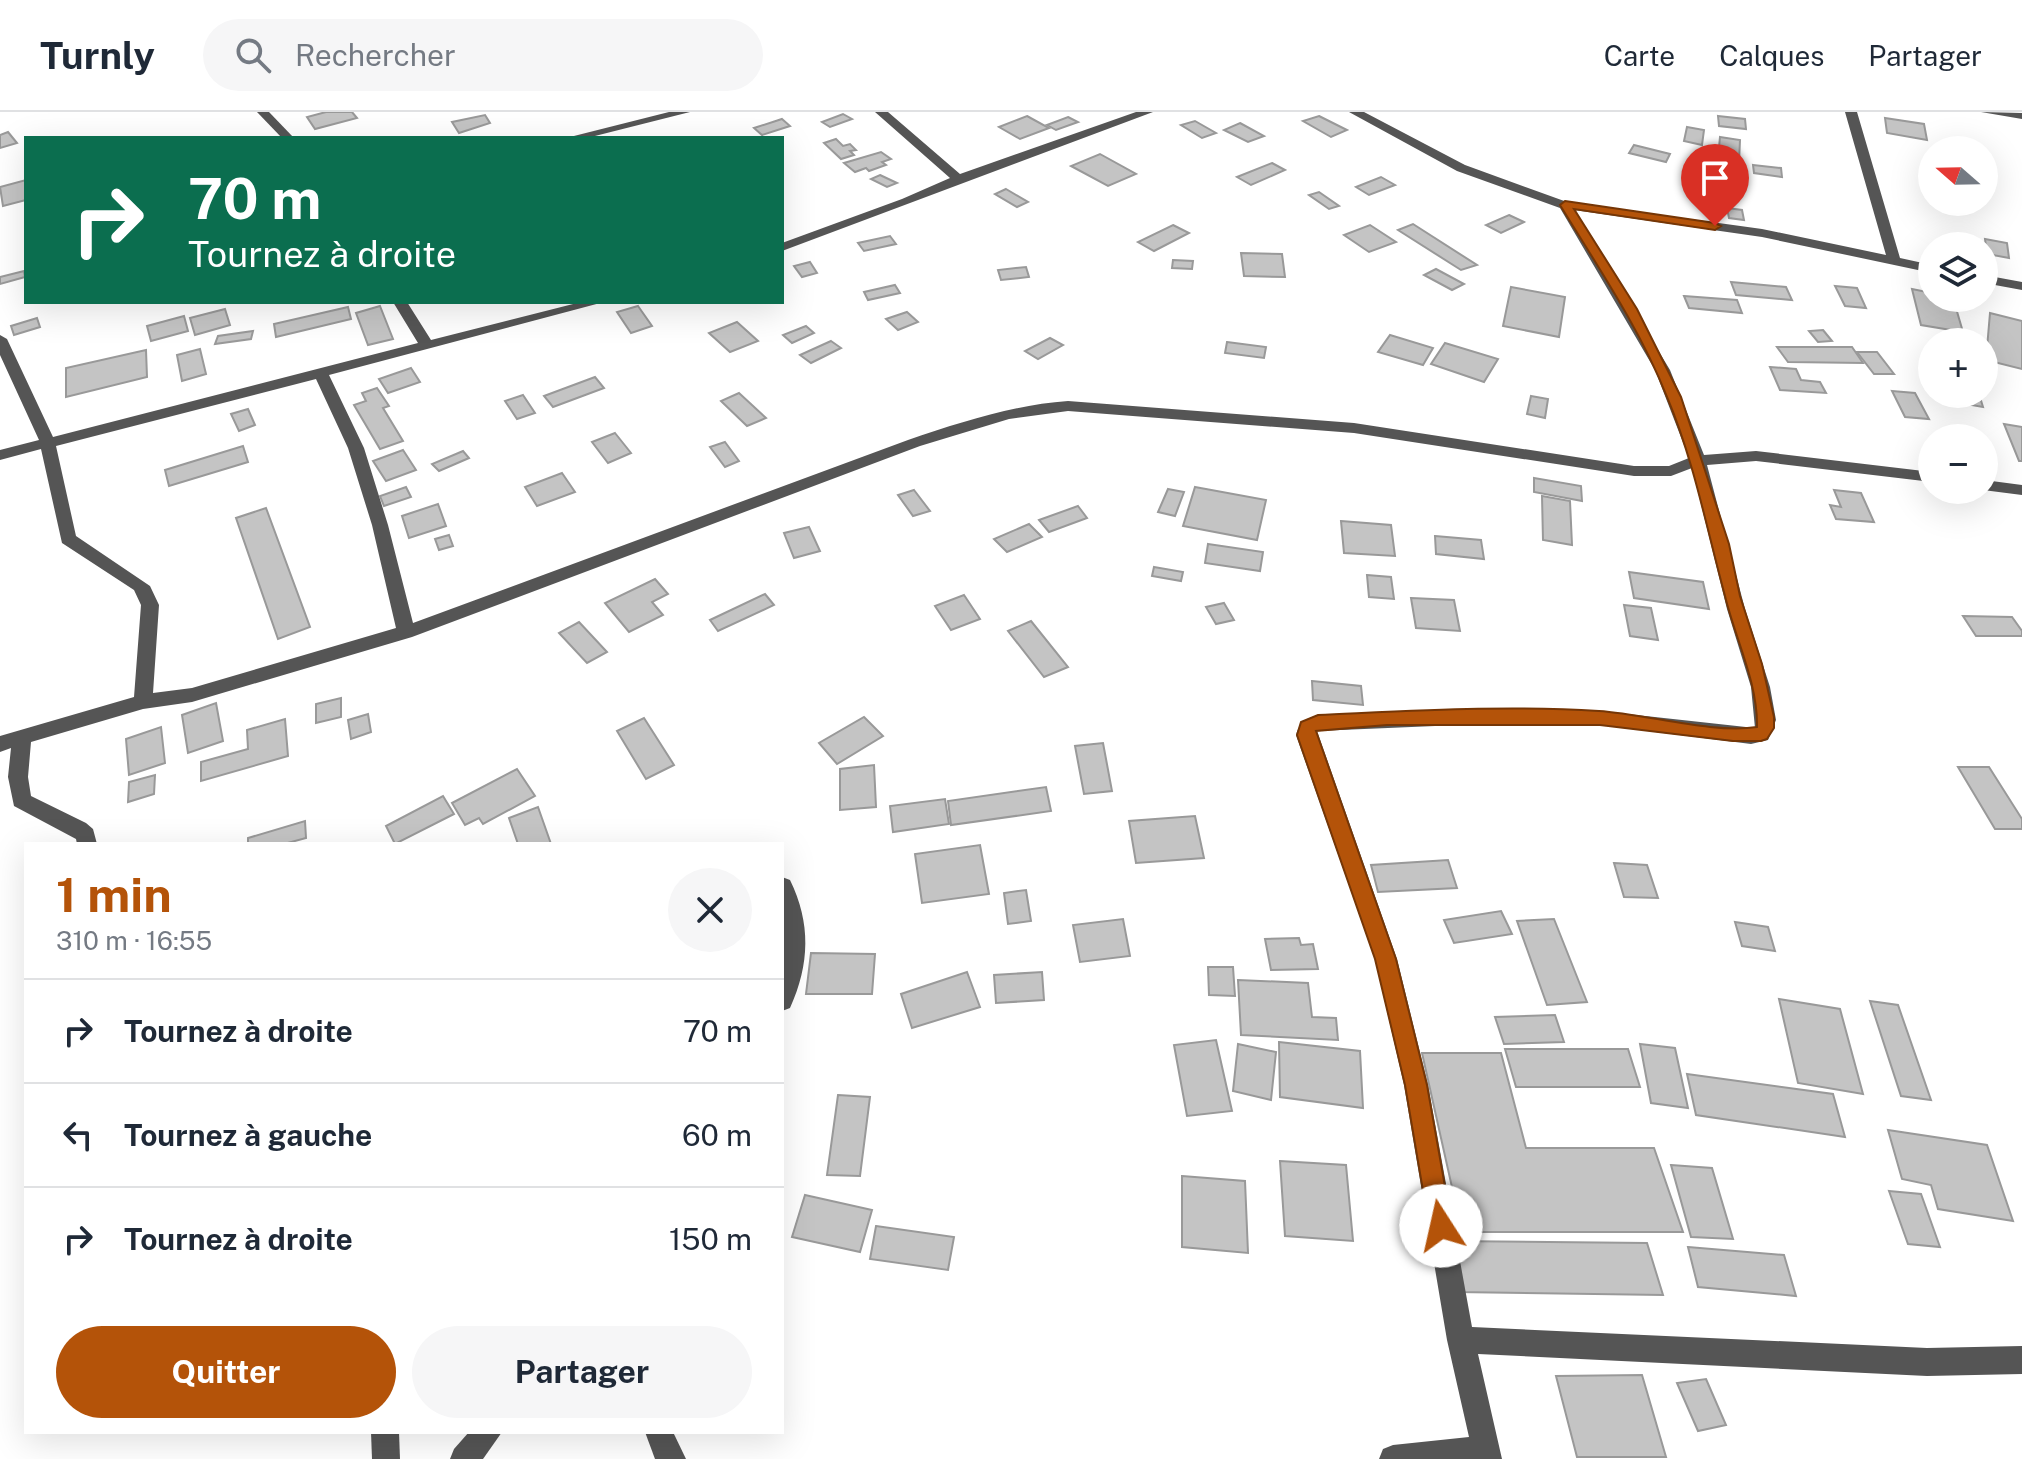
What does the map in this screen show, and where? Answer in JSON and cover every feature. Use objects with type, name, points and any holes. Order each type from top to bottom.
[{"type":"street","points":[[263,112],[286,136]]},
{"type":"street","points":[[578,136],[612,124],[684,112]]},
{"type":"street","points":[[881,112],[958,179]]},
{"type":"street","points":[[784,246],[906,202],[958,179],[1147,112]]},
{"type":"street","points":[[1355,112],[1461,168],[1565,205],[1762,233],[1918,266]]},
{"type":"street","points":[[1851,112],[1894,261]]},
{"type":"street","points":[[1987,112],[2022,116]]},
{"type":"street","points":[[612,124],[624,136]]},
{"type":"street","points":[[1393,1459],[1488,1454],[1461,1340],[1416,1085],[1386,959],[1306,735],[1308,727],[1318,722],[1537,717],[1600,718],[1733,735],[1761,735],[1765,728],[1766,717],[1754,664],[1732,596],[1722,544],[1674,397],[1631,309],[1565,205]]},
{"type":"street","points":[[1998,282],[2022,286]]},
{"type":"street","points":[[401,304],[427,346]]},
{"type":"street","points":[[0,455],[589,304]]},
{"type":"street","points":[[0,339],[47,441],[68,539],[141,586],[150,605],[143,702]]},
{"type":"street","points":[[321,373],[360,461],[380,525],[406,632]]},
{"type":"street","points":[[0,744],[143,702],[192,695],[406,632],[914,443],[972,424],[1045,407],[1082,407],[1354,428],[1634,471],[1671,471],[1695,461],[1756,456],[1918,475]]},
{"type":"street","points":[[1998,487],[2022,490]]},
{"type":"street","points":[[22,739],[18,777],[21,800],[35,810],[77,826],[86,835],[87,842]]},
{"type":"street","points":[[784,890],[792,907],[797,942],[793,975],[784,996]]},
{"type":"street","points":[[1461,1340],[1927,1362],[2022,1360]]},
{"type":"street","points":[[385,1434],[386,1459]]},
{"type":"street","points":[[464,1459],[486,1434]]},
{"type":"street","points":[[660,1434],[672,1459]]},
{"type":"building","points":[[326,112],[352,112],[357,118],[315,129],[307,117]]},
{"type":"building","points":[[843,114],[852,119],[830,127],[822,122]]},
{"type":"building","points":[[485,115],[490,123],[459,133],[452,122]]},
{"type":"building","points":[[1027,116],[1049,128],[1020,139],[999,127]]},
{"type":"building","points":[[1319,116],[1347,130],[1331,137],[1303,121]]},
{"type":"building","points":[[1718,116],[1745,119],[1746,129],[1719,126]]},
{"type":"building","points":[[1068,117],[1078,122],[1056,130],[1047,125]]},
{"type":"building","points":[[1885,118],[1924,124],[1926,136],[1918,138],[1887,133]]},
{"type":"building","points":[[782,119],[790,126],[762,135],[754,128]]},
{"type":"building","points":[[1195,121],[1216,133],[1202,138],[1181,125]]},
{"type":"building","points":[[1240,123],[1264,136],[1248,142],[1224,130]]},
{"type":"building","points":[[1687,127],[1704,130],[1702,145],[1684,141]]},
{"type":"building","points":[[8,132],[17,143],[0,148],[0,135]]},
{"type":"building","points":[[1720,137],[1740,140],[1739,162],[1718,158]]},
{"type":"building","points":[[836,139],[843,146],[850,144],[856,150],[850,151],[854,155],[841,159],[824,143]]},
{"type":"building","points":[[1634,145],[1670,154],[1666,162],[1629,153]]},
{"type":"building","points":[[881,152],[891,159],[882,162],[886,165],[869,171],[866,168],[855,172],[844,163]]},
{"type":"building","points":[[1100,154],[1136,174],[1108,186],[1071,166]]},
{"type":"building","points":[[1272,163],[1285,170],[1251,185],[1237,177]]},
{"type":"building","points":[[1753,165],[1781,168],[1782,177],[1754,173]]},
{"type":"building","points":[[880,175],[897,183],[887,187],[871,179]]},
{"type":"building","points":[[1381,177],[1395,185],[1369,195],[1356,187]]},
{"type":"building","points":[[24,181],[24,201],[3,206],[0,187]]},
{"type":"building","points":[[1006,189],[1028,202],[1017,207],[995,194]]},
{"type":"building","points":[[1319,192],[1339,206],[1329,209],[1309,195]]},
{"type":"building","points":[[1727,208],[1742,210],[1744,220],[1729,218]]},
{"type":"building","points":[[1509,215],[1524,222],[1501,233],[1486,225]]},
{"type":"building","points":[[1413,224],[1477,265],[1461,270],[1398,230]]},
{"type":"building","points":[[1173,225],[1189,233],[1154,251],[1138,242]]},
{"type":"building","points":[[1370,225],[1396,242],[1369,252],[1344,235]]},
{"type":"building","points":[[890,236],[896,244],[864,251],[858,243]]},
{"type":"building","points":[[1998,241],[2007,243],[2009,258],[1998,256]]},
{"type":"building","points":[[1241,253],[1282,254],[1285,277],[1244,276]]},
{"type":"building","points":[[1173,260],[1193,261],[1192,269],[1172,268]]},
{"type":"building","points":[[810,262],[817,273],[802,277],[794,266]]},
{"type":"building","points":[[1026,267],[1029,277],[1001,280],[998,270]]},
{"type":"building","points":[[1436,269],[1464,284],[1452,290],[1424,275]]},
{"type":"building","points":[[24,271],[24,277],[0,284],[0,277]]},
{"type":"building","points":[[1731,282],[1786,287],[1792,300],[1736,295]]},
{"type":"building","points":[[895,285],[900,293],[868,300],[864,292]]},
{"type":"building","points":[[1835,286],[1857,288],[1866,308],[1845,306]]},
{"type":"building","points":[[1511,287],[1565,297],[1559,337],[1503,326]]},
{"type":"building","points":[[1912,289],[1918,290],[1918,312],[1957,312],[1962,328],[1939,328],[1921,325]]},
{"type":"building","points":[[1684,296],[1737,300],[1742,313],[1689,308]]},
{"type":"building","points":[[380,306],[393,339],[368,345],[356,313]]},
{"type":"building","points":[[638,306],[652,326],[631,333],[617,312]]},
{"type":"building","points":[[348,307],[351,319],[276,337],[274,324]]},
{"type":"building","points":[[225,309],[230,325],[195,335],[190,318]]},
{"type":"building","points":[[907,312],[918,322],[898,330],[886,319]]},
{"type":"building","points":[[1990,313],[2022,321],[2022,369],[1998,363],[1998,328],[1989,328]]},
{"type":"building","points":[[184,316],[188,331],[151,341],[147,326]]},
{"type":"building","points":[[37,318],[40,327],[14,335],[11,326]]},
{"type":"building","points":[[737,322],[758,341],[730,352],[709,333]]},
{"type":"building","points":[[806,326],[814,333],[792,343],[783,335]]},
{"type":"building","points":[[1823,330],[1832,341],[1818,342],[1809,331]]},
{"type":"building","points":[[253,331],[251,339],[215,344],[218,336]]},
{"type":"building","points":[[1390,335],[1433,348],[1423,365],[1378,352]]},
{"type":"building","points":[[1050,338],[1063,345],[1038,359],[1025,351]]},
{"type":"building","points":[[831,341],[841,348],[811,363],[800,355]]},
{"type":"building","points":[[1227,342],[1266,347],[1264,358],[1225,353]]},
{"type":"building","points":[[1445,343],[1498,359],[1484,382],[1431,364]]},
{"type":"building","points":[[1777,347],[1852,347],[1863,363],[1788,362]]},
{"type":"building","points":[[200,349],[206,374],[182,381],[177,355]]},
{"type":"building","points":[[146,350],[147,377],[66,397],[66,368]]},
{"type":"building","points":[[1857,352],[1877,352],[1894,374],[1874,374]]},
{"type":"building","points":[[1770,367],[1796,369],[1801,380],[1820,382],[1826,393],[1780,390]]},
{"type":"building","points":[[411,368],[420,382],[388,393],[379,379]]},
{"type":"building","points":[[595,377],[604,388],[553,407],[544,396]]},
{"type":"building","points":[[377,388],[389,406],[383,408],[403,441],[380,449],[354,405],[366,401],[362,393]]},
{"type":"building","points":[[1892,391],[1915,393],[1918,408],[1923,408],[1929,419],[1905,417]]},
{"type":"building","points":[[739,393],[766,418],[747,426],[721,401]]},
{"type":"building","points":[[523,395],[535,413],[517,419],[505,401]]},
{"type":"building","points":[[1531,396],[1548,399],[1545,418],[1527,414]]},
{"type":"building","points":[[248,409],[255,425],[239,431],[231,414]]},
{"type":"building","points":[[2004,424],[2022,427],[2022,461],[2019,461]]},
{"type":"building","points":[[615,433],[631,453],[608,463],[592,442]]},
{"type":"building","points":[[725,442],[739,461],[725,467],[710,447]]},
{"type":"building","points":[[243,446],[248,462],[169,486],[165,470]]},
{"type":"building","points":[[403,450],[416,470],[386,481],[373,461]]},
{"type":"building","points":[[463,451],[469,458],[439,471],[432,464]]},
{"type":"building","points":[[562,473],[575,492],[537,506],[525,487]]},
{"type":"building","points":[[1534,478],[1581,486],[1582,501],[1534,492]]},
{"type":"building","points":[[406,487],[411,497],[384,506],[380,496]]},
{"type":"building","points":[[1195,487],[1266,500],[1257,540],[1183,526]]},
{"type":"building","points":[[1168,489],[1184,492],[1175,516],[1158,512]]},
{"type":"building","points":[[914,490],[930,511],[913,516],[898,495]]},
{"type":"building","points":[[1834,490],[1861,493],[1874,522],[1836,519],[1830,505],[1841,507]]},
{"type":"building","points":[[1542,496],[1570,501],[1572,545],[1543,540]]},
{"type":"building","points":[[438,504],[446,526],[409,538],[402,516]]},
{"type":"building","points":[[1078,506],[1087,518],[1049,532],[1039,520]]},
{"type":"building","points":[[266,508],[310,627],[278,639],[236,518]]},
{"type":"building","points":[[1341,521],[1391,525],[1395,556],[1344,553]]},
{"type":"building","points":[[1029,524],[1042,537],[1007,552],[994,539]]},
{"type":"building","points":[[809,527],[820,551],[794,558],[784,533]]},
{"type":"building","points":[[449,535],[453,546],[439,550],[435,539]]},
{"type":"building","points":[[1435,536],[1481,540],[1484,559],[1436,554]]},
{"type":"building","points":[[1208,544],[1263,552],[1260,571],[1205,563]]},
{"type":"building","points":[[1154,567],[1183,572],[1181,581],[1152,576]]},
{"type":"building","points":[[1629,572],[1703,582],[1709,609],[1634,598]]},
{"type":"building","points":[[1367,575],[1391,577],[1394,599],[1369,597]]},
{"type":"building","points":[[655,579],[668,594],[652,602],[663,615],[629,632],[605,603]]},
{"type":"building","points":[[765,594],[774,605],[718,631],[710,620]]},
{"type":"building","points":[[964,595],[980,619],[951,630],[935,606]]},
{"type":"building","points":[[1411,598],[1454,600],[1460,631],[1416,628]]},
{"type":"building","points":[[1224,603],[1234,620],[1216,624],[1206,607]]},
{"type":"building","points":[[1624,605],[1651,608],[1658,640],[1630,636]]},
{"type":"building","points":[[1963,616],[2012,617],[2022,636],[1976,636]]},
{"type":"building","points":[[1031,621],[1068,667],[1044,677],[1008,631]]},
{"type":"building","points":[[579,622],[607,652],[587,663],[559,633]]},
{"type":"building","points":[[1312,681],[1361,686],[1363,705],[1313,700]]},
{"type":"building","points":[[341,698],[341,717],[316,723],[316,704]]},
{"type":"building","points":[[216,703],[223,741],[188,753],[182,715]]},
{"type":"building","points":[[368,714],[371,732],[351,739],[348,720]]},
{"type":"building","points":[[864,717],[883,736],[837,764],[819,743]]},
{"type":"building","points":[[644,718],[674,765],[646,779],[617,731]]},
{"type":"building","points":[[285,719],[288,756],[201,781],[201,762],[248,749],[247,730]]},
{"type":"building","points":[[161,727],[165,763],[129,775],[126,739]]},
{"type":"building","points":[[1103,743],[1112,791],[1084,794],[1075,746]]},
{"type":"building","points":[[874,765],[876,807],[840,810],[840,769]]},
{"type":"building","points":[[1958,767],[1989,767],[2022,819],[2022,829],[1995,829]]},
{"type":"building","points":[[517,769],[535,796],[483,824],[479,818],[465,825],[452,803]]},
{"type":"building","points":[[155,775],[154,794],[128,802],[129,782]]},
{"type":"building","points":[[1046,787],[1051,811],[951,825],[948,801]]},
{"type":"building","points":[[443,796],[454,814],[399,842],[394,842],[386,826]]},
{"type":"building","points":[[945,799],[949,824],[893,832],[890,806]]},
{"type":"building","points":[[538,807],[550,842],[517,842],[509,818]]},
{"type":"building","points":[[1195,816],[1204,858],[1136,863],[1129,821]]},
{"type":"building","points":[[305,821],[306,838],[291,842],[248,842],[248,838]]},
{"type":"building","points":[[980,845],[989,894],[922,903],[915,854]]},
{"type":"building","points":[[1448,860],[1457,888],[1378,892],[1371,865]]},
{"type":"building","points":[[1614,863],[1647,865],[1658,898],[1624,897]]},
{"type":"building","points":[[1026,890],[1031,921],[1008,924],[1004,893]]},
{"type":"building","points":[[1501,911],[1512,934],[1454,943],[1444,920]]},
{"type":"building","points":[[1123,919],[1130,956],[1080,962],[1073,925]]},
{"type":"building","points":[[1554,919],[1587,1002],[1547,1005],[1517,921]]},
{"type":"building","points":[[1735,922],[1768,927],[1775,951],[1742,946]]},
{"type":"building","points":[[1299,938],[1301,945],[1313,944],[1318,969],[1271,970],[1265,939]]},
{"type":"building","points":[[811,953],[875,954],[872,994],[806,994]]},
{"type":"building","points":[[1208,967],[1233,967],[1235,996],[1209,995]]},
{"type":"building","points":[[967,972],[980,1007],[912,1028],[901,994]]},
{"type":"building","points":[[1042,972],[1044,1000],[996,1003],[994,975]]},
{"type":"building","points":[[1238,980],[1308,983],[1312,1017],[1336,1018],[1338,1040],[1241,1035]]},
{"type":"building","points":[[1779,999],[1840,1009],[1863,1094],[1798,1083]]},
{"type":"building","points":[[1870,1001],[1898,1005],[1931,1100],[1901,1096]]},
{"type":"building","points":[[1555,1015],[1564,1042],[1504,1044],[1495,1017]]},
{"type":"building","points":[[1216,1040],[1232,1111],[1187,1116],[1174,1045]]},
{"type":"building","points":[[1279,1042],[1360,1051],[1363,1108],[1280,1097]]},
{"type":"building","points":[[1238,1044],[1276,1052],[1271,1100],[1233,1091]]},
{"type":"building","points":[[1640,1044],[1675,1048],[1688,1108],[1651,1103]]},
{"type":"building","points":[[1505,1049],[1628,1049],[1640,1087],[1516,1087]]},
{"type":"building","points":[[1422,1053],[1501,1053],[1526,1148],[1654,1148],[1683,1232],[1462,1232]]},
{"type":"building","points":[[1687,1074],[1833,1094],[1845,1137],[1696,1115]]},
{"type":"building","points":[[838,1095],[870,1097],[860,1176],[827,1175]]},
{"type":"building","points":[[1888,1130],[1987,1145],[2013,1221],[1938,1209],[1931,1185],[1902,1179]]},
{"type":"building","points":[[1280,1161],[1346,1165],[1353,1241],[1285,1236]]},
{"type":"building","points":[[1671,1165],[1712,1168],[1733,1239],[1691,1237]]},
{"type":"building","points":[[1182,1176],[1245,1181],[1248,1253],[1182,1247]]},
{"type":"building","points":[[1889,1191],[1921,1194],[1940,1247],[1908,1244]]},
{"type":"building","points":[[805,1195],[872,1210],[860,1252],[792,1237]]},
{"type":"building","points":[[876,1226],[954,1237],[948,1270],[870,1259]]},
{"type":"building","points":[[1446,1241],[1647,1243],[1663,1295],[1456,1292]]},
{"type":"building","points":[[1688,1247],[1784,1255],[1796,1296],[1698,1287]]},
{"type":"building","points":[[1642,1375],[1666,1457],[1577,1457],[1556,1376]]},
{"type":"building","points":[[1706,1379],[1726,1425],[1698,1431],[1677,1383]]},
{"type":"route","points":[[1441,1226],[1416,1085],[1386,959],[1306,735],[1308,727],[1318,722],[1506,716],[1600,718],[1733,735],[1761,735],[1766,717],[1754,664],[1732,596],[1722,544],[1674,397],[1631,309],[1565,205],[1715,226]]}]
